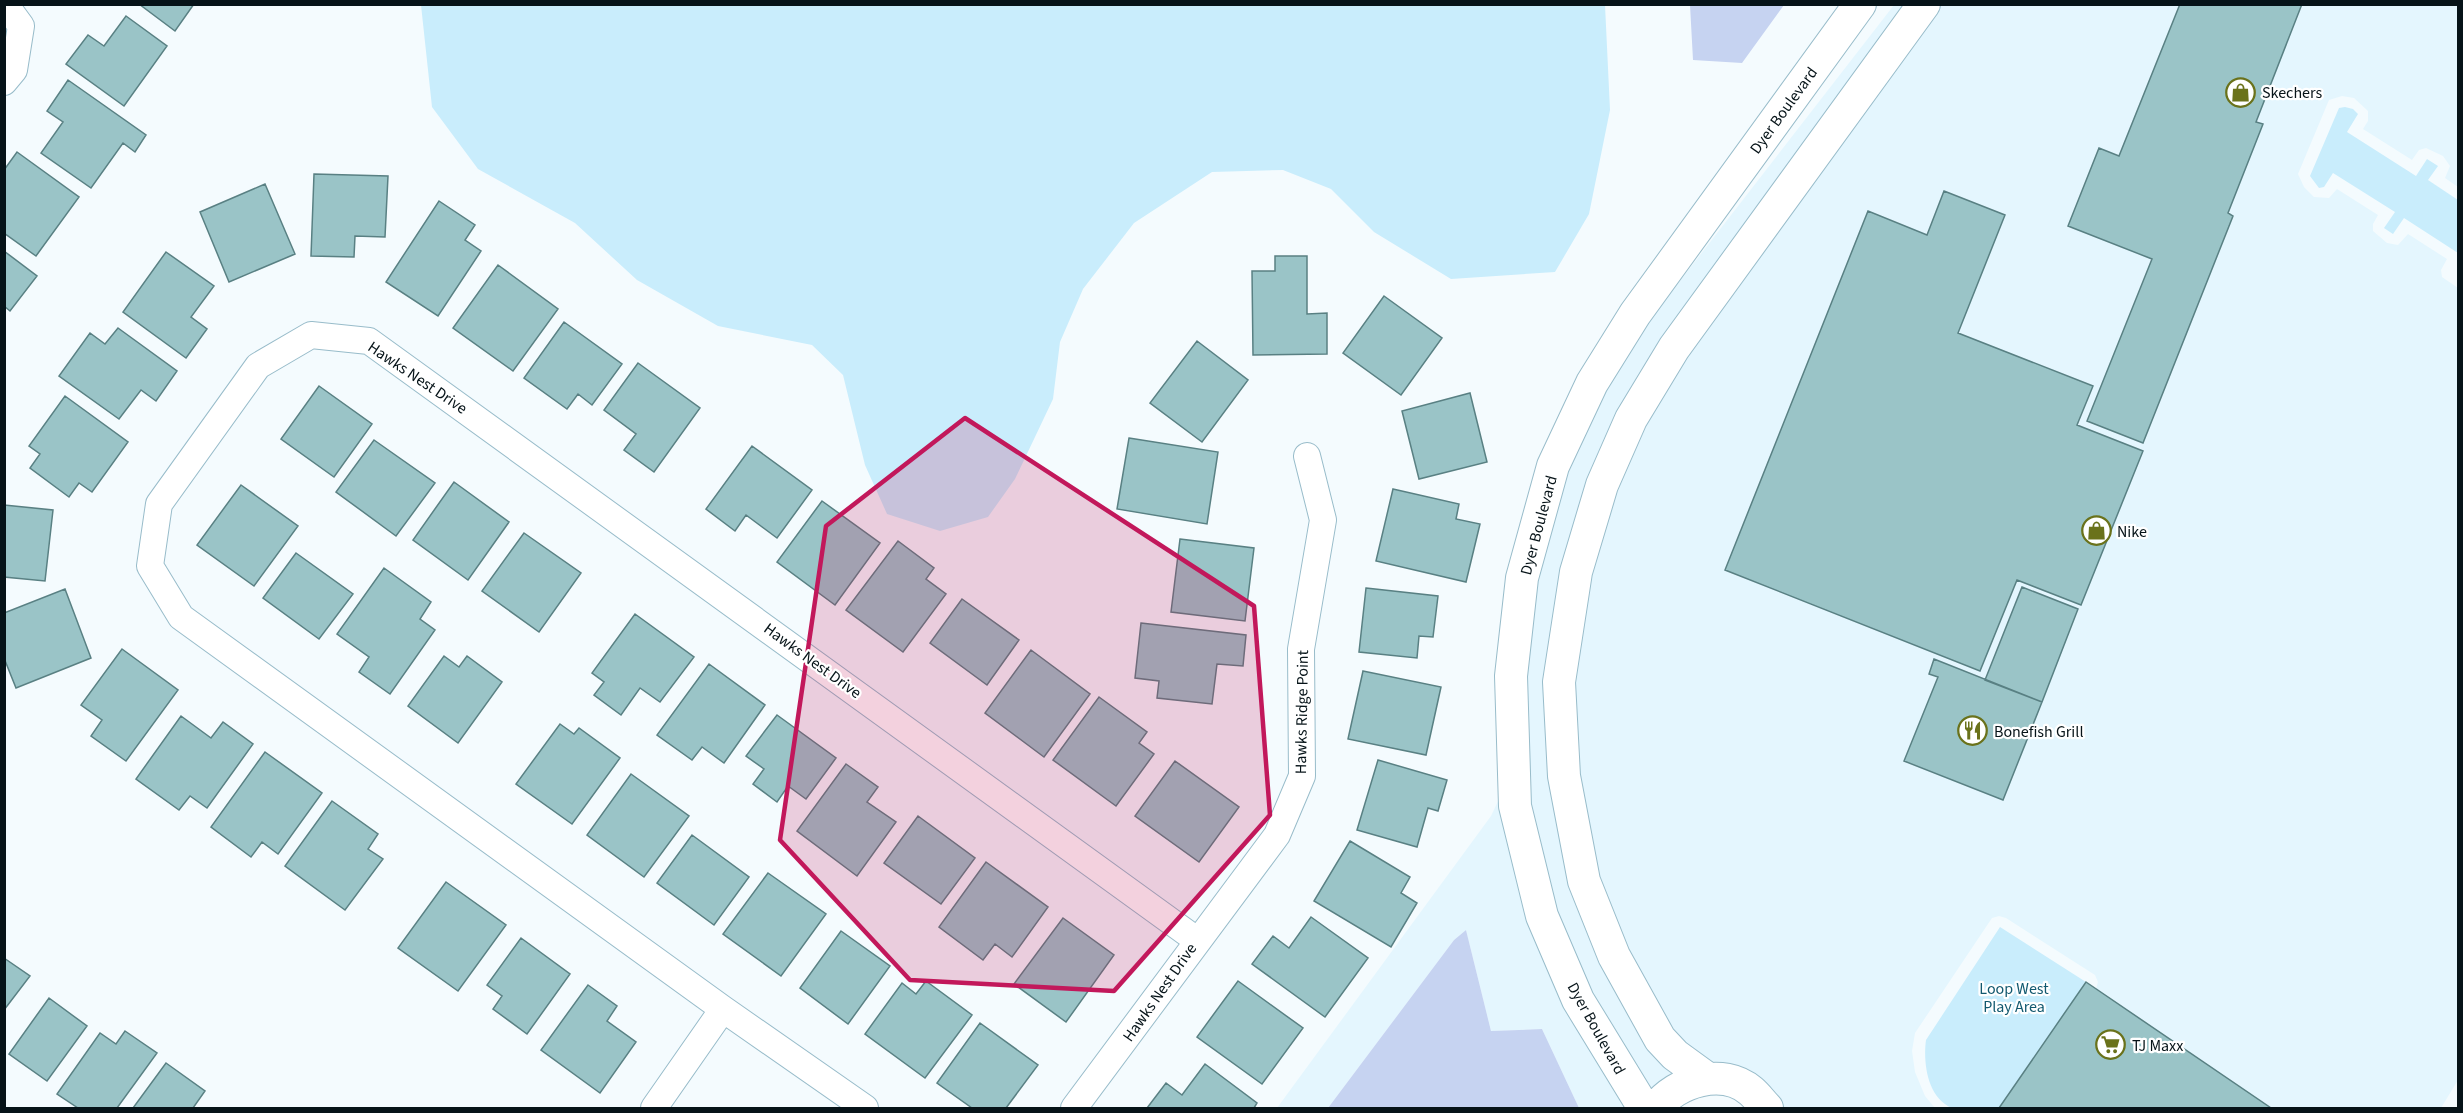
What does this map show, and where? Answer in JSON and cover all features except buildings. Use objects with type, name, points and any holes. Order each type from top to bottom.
[{"type":"street","points":[[4,82],[14,70],[21,26],[5,4]]},
{"type":"street","name":"Dyer Boulevard","points":[[1644,1108],[1578,1000],[1542,916],[1515,806],[1510,676],[1522,578],[1554,466],[1592,383],[1635,314],[1860,4]]},
{"type":"street","points":[[1708,1079],[1675,1055],[1660,1039],[1614,956],[1584,881],[1564,776],[1560,682],[1576,572],[1602,485],[1631,419],[1674,348],[1924,4]]},
{"type":"street","name":"Hawks Nest Drive","points":[[866,1108],[723,1009],[181,617],[150,566],[159,504],[258,366],[310,335],[369,341],[1198,940],[1074,1108]]},
{"type":"street","name":"Hawks Ridge Point","points":[[1198,940],[1277,835],[1302,776],[1301,649],[1323,520],[1307,456]]},
{"type":"street","points":[[654,1108],[723,1009]]},
{"type":"street","points":[[1656,1108],[1664,1098],[1684,1084],[1708,1079],[1730,1081],[1750,1090],[1767,1108]]},
{"type":"highlighted area","points":[[965,418],[1254,606],[1270,815],[1114,991],[910,980],[780,840],[826,526]]},
{"type":"shaded area","points":[[1690,4],[1784,5],[1742,63],[1693,60]]},
{"type":"shaded area","points":[[1894,5],[1906,5],[1619,411],[1549,775],[1677,1072],[1650,1093],[1591,996],[1555,913],[1529,806],[1524,678],[1536,581],[1567,472],[1604,390],[1645,326]]},
{"type":"shaded area","points":[[1942,5],[2458,5],[2458,187],[2445,178],[2450,166],[2443,156],[2426,148],[2419,150],[2412,160],[2363,129],[2368,121],[2368,111],[2354,98],[2342,96],[2329,100],[2298,174],[2304,187],[2314,197],[2329,198],[2337,189],[2378,215],[2373,224],[2373,231],[2387,243],[2398,245],[2408,234],[2447,259],[2441,270],[2442,277],[2458,288],[2458,1080],[2441,1108],[2014,1108],[2096,989],[2098,982],[2095,975],[2006,918],[1999,916],[1992,918],[1915,1033],[1912,1051],[1915,1072],[1925,1096],[1935,1108],[1784,1108],[1761,1082],[1717,1066],[1716,1062],[1709,1064],[1671,1032],[1627,952],[1598,878],[1577,776],[1574,684],[1589,577],[1616,491],[1644,426],[1686,356]]},
{"type":"shaded area","points":[[1501,795],[1628,1108],[1579,1108],[1542,1029],[1491,1031],[1466,930],[1454,940],[1328,1108],[1277,1108],[1491,816]]},
{"type":"shaded area","points":[[1466,930],[1491,1031],[1542,1029],[1579,1108],[1328,1108],[1454,940]]},
{"type":"green space","points":[[421,5],[1605,5],[1610,110],[1589,214],[1555,272],[1451,279],[1374,232],[1331,189],[1283,170],[1212,172],[1134,223],[1083,289],[1060,342],[1053,399],[1015,479],[988,517],[940,531],[887,514],[865,465],[843,375],[812,345],[718,326],[637,280],[575,223],[478,169],[432,107]]},
{"type":"green space","points":[[2339,108],[2353,109],[2358,114],[2347,132],[2416,176],[2427,159],[2438,166],[2428,180],[2458,200],[2458,253],[2404,218],[2393,234],[2384,228],[2395,212],[2333,173],[2324,187],[2319,188],[2310,176]]},
{"type":"green space","name":"Loop West Play Area","points":[[2000,927],[2086,982],[1999,1108],[1968,1110],[1952,1108],[1937,1096],[1928,1078],[1925,1058],[1926,1040]]},
{"type":"place","name":"Skechers","points":[[2241,92]]},
{"type":"place","name":"Nike","points":[[2096,531]]},
{"type":"place","name":"Bonefish Grill","points":[[1973,731]]},
{"type":"place","name":"TJ Maxx","points":[[2111,1045]]}]
